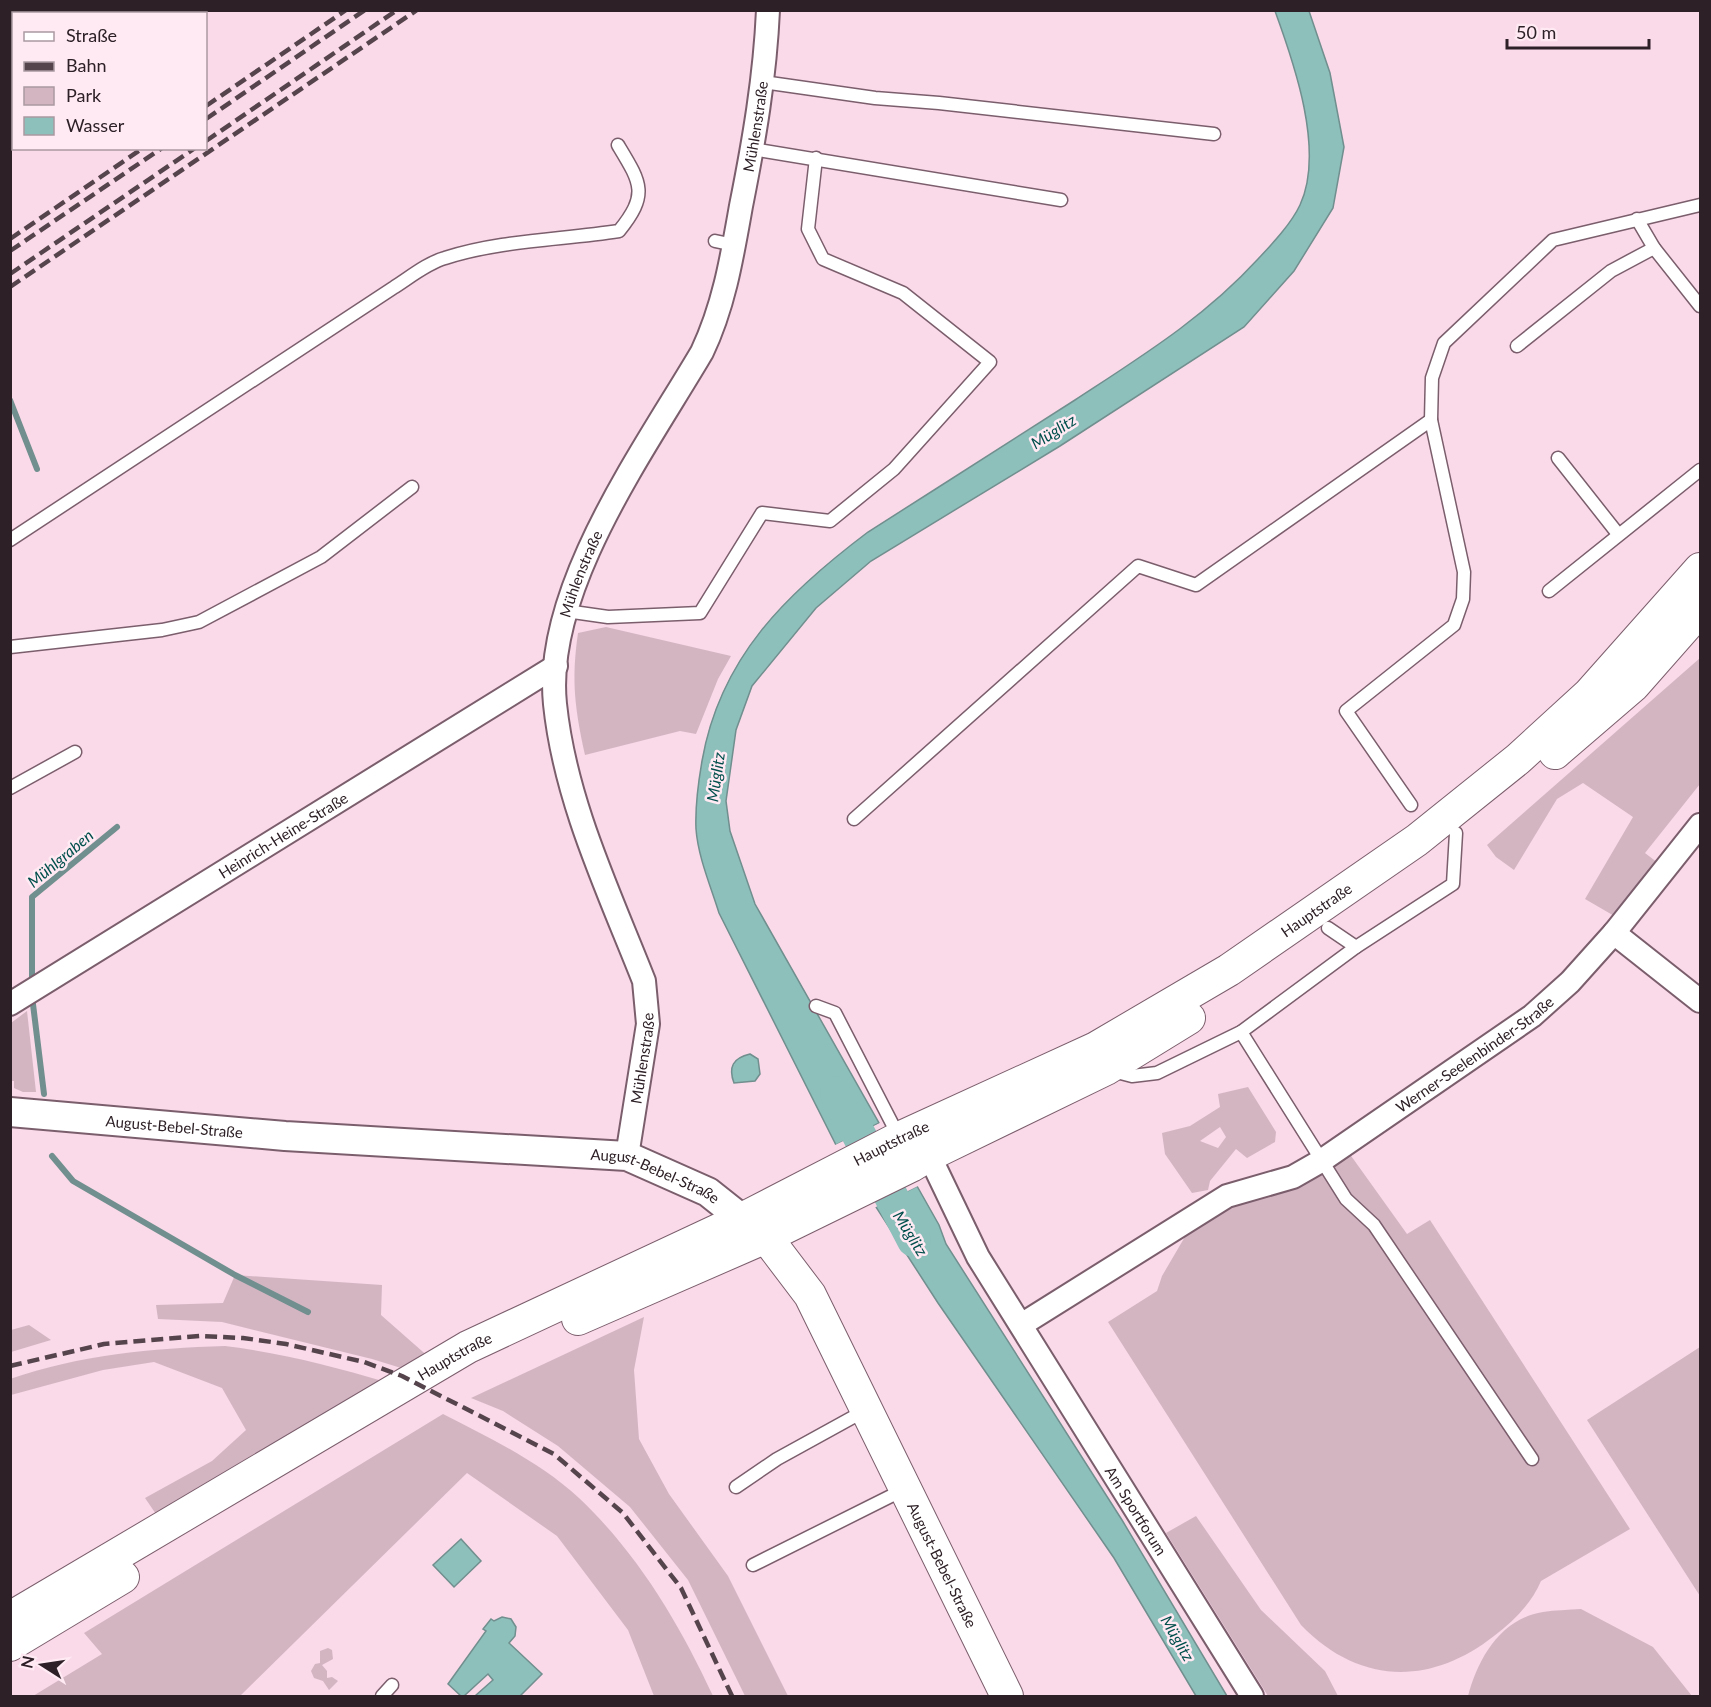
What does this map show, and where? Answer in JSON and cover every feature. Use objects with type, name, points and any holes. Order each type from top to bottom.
[{"type":"main road","name":"Hauptstraße","points":[[10,1645],[420,1396],[479,1363],[909,1149],[1096,1048],[1229,970],[1345,892],[1466,801],[1589,694],[1701,569]]},
{"type":"main road","name":"Hauptstraße","points":[[909,1149],[1106,1069],[1236,989],[1328,928],[1456,833],[1554,755],[1634,685],[1701,610]]},
{"type":"main road","name":"Hauptstraße","points":[[10,1618],[468,1347],[754,1228]]},
{"type":"main road","name":"August-Bebel-Straße","points":[[754,1228],[810,1295],[1007,1696]]},
{"type":"street","name":"Mühlenstraße","points":[[627,1156],[648,1024],[647,998],[644,981],[584,825],[566,766],[555,703],[556,666],[566,611],[593,538],[702,352],[716,323],[725,243],[752,149],[763,82],[768,10]]},
{"type":"street","name":"Heinrich-Heine-Straße","points":[[17,1001],[556,666]]},
{"type":"street","name":"Werner-Seelenbinder-Straße","points":[[1321,1161],[1532,1016],[1570,982],[1614,933],[1701,825]]},
{"type":"street","points":[[1614,933],[1701,1001]]},
{"type":"street","name":"August-Bebel-Straße","points":[[10,1112],[285,1136],[627,1156],[708,1192],[754,1228]]},
{"type":"street","name":"Am Sportforum","points":[[909,1149],[1252,1696]]},
{"type":"street","points":[[1021,1325],[1227,1196],[1285,1180],[1321,1161]]},
{"type":"lane","points":[[763,82],[875,98],[1214,134]]},
{"type":"lane","points":[[10,540],[442,258],[504,243],[575,238],[619,231],[636,210],[639,180],[618,145]]},
{"type":"lane","points":[[752,149],[1061,200]]},
{"type":"lane","points":[[566,611],[608,617],[700,613],[762,513],[830,521],[894,469],[990,362],[903,292],[823,259],[808,229],[816,158]]},
{"type":"lane","points":[[1412,805],[1346,711],[1454,625],[1463,599],[1464,572],[1431,420],[1432,378],[1444,343],[1553,240],[1701,205]]},
{"type":"lane","points":[[1636,219],[1654,248],[1701,306]]},
{"type":"lane","points":[[1517,346],[1611,271],[1654,248]]},
{"type":"lane","points":[[854,819],[1138,566],[1196,585],[1431,420]]},
{"type":"lane","points":[[1558,458],[1618,534]]},
{"type":"lane","points":[[1549,591],[1701,470]]},
{"type":"lane","points":[[10,647],[162,630],[199,622],[321,557],[412,487]]},
{"type":"lane","points":[[10,788],[75,752]]},
{"type":"lane","points":[[1106,1069],[1132,1076],[1157,1073],[1240,1032],[1356,947],[1454,884],[1456,833]]},
{"type":"lane","points":[[1328,928],[1356,947]]},
{"type":"lane","points":[[816,1006],[835,1013],[909,1149]]},
{"type":"lane","points":[[1240,1032],[1346,1199],[1374,1225],[1532,1460]]},
{"type":"lane","points":[[736,1487],[777,1459],[866,1410]]},
{"type":"lane","points":[[753,1565],[905,1489]]},
{"type":"lane","points":[[382,1696],[392,1685]]},
{"type":"green space","points":[[606,627],[731,656],[718,679],[696,734],[680,731],[585,755],[575,695],[578,633]]},
{"type":"green space","points":[[1700,658],[1700,784],[1645,853],[1658,863],[1616,917],[1585,899],[1633,817],[1583,783],[1557,799],[1514,870],[1496,857],[1487,845]]},
{"type":"green space","points":[[27,1011],[36,1092],[23,1092],[14,1088],[14,1081],[11,1081],[11,1023]]},
{"type":"green space","points":[[1248,1087],[1276,1132],[1275,1142],[1247,1158],[1236,1149],[1210,1181],[1208,1190],[1192,1193],[1165,1154],[1162,1133],[1190,1126],[1220,1107],[1218,1094]],"holes":[[[1220,1127],[1226,1137],[1218,1148],[1200,1141]]]},
{"type":"green space","points":[[1349,1153],[1407,1234],[1430,1220],[1630,1529],[1541,1581],[1527,1605],[1515,1618],[1469,1653],[1444,1664],[1419,1670],[1394,1672],[1370,1668],[1346,1659],[1323,1645],[1301,1625],[1108,1322],[1157,1291],[1162,1276],[1186,1235],[1226,1207],[1299,1188]]},
{"type":"green space","points":[[235,1275],[382,1285],[381,1315],[431,1359],[414,1372],[372,1359],[222,1322],[158,1319],[156,1305],[223,1303]]},
{"type":"green space","points":[[644,1317],[634,1370],[639,1439],[669,1494],[728,1576],[788,1696],[745,1696],[688,1580],[630,1507],[558,1446],[503,1411],[471,1398]]},
{"type":"green space","points":[[29,1325],[51,1340],[11,1352],[11,1330]]},
{"type":"green space","points":[[225,1346],[266,1352],[386,1382],[158,1517],[145,1498],[212,1461],[246,1430],[222,1388],[154,1362],[103,1370],[11,1395],[10,1379],[63,1364],[143,1351]]},
{"type":"green space","points":[[1700,1347],[1700,1596],[1587,1420]]},
{"type":"green space","points":[[443,1414],[479,1432],[548,1473],[579,1498],[620,1542],[655,1591],[686,1642],[713,1696],[654,1696],[628,1630],[557,1536],[467,1473],[240,1696],[33,1696],[102,1654],[84,1633]]},
{"type":"green space","points":[[1196,1516],[1261,1610],[1325,1671],[1338,1696],[1268,1696],[1166,1533]]},
{"type":"green space","points":[[1581,1609],[1653,1647],[1692,1696],[1468,1696],[1485,1655],[1503,1632],[1528,1616],[1557,1610]]},
{"type":"green space","points":[[328,1648],[332,1650],[333,1659],[322,1665],[327,1671],[327,1678],[332,1677],[338,1681],[329,1690],[323,1681],[314,1678],[311,1671],[315,1664],[320,1663],[320,1651]]},
{"type":"water","points":[[1275,11],[1309,11],[1330,73],[1344,147],[1333,208],[1294,271],[1244,327],[1060,446],[871,561],[816,608],[752,686],[736,730],[726,801],[730,831],[755,904],[879,1123],[836,1145],[719,913],[702,861],[696,829],[698,787],[711,724],[724,690],[741,659],[761,630],[810,579],[838,555],[868,532],[1075,400],[1171,335],[1216,300],[1281,233],[1300,205],[1307,183],[1309,159],[1304,107]]},
{"type":"water","points":[[750,1054],[758,1059],[760,1074],[755,1081],[734,1083],[733,1064],[739,1058]]},
{"type":"water","points":[[917,1186],[939,1225],[946,1244],[1122,1520],[1227,1696],[1196,1696],[1114,1558],[938,1303],[876,1207]]},
{"type":"water","points":[[461,1539],[481,1561],[454,1587],[433,1565]]},
{"type":"water","points":[[502,1617],[511,1619],[516,1627],[515,1636],[509,1643],[542,1674],[520,1696],[475,1696],[493,1680],[488,1674],[464,1696],[461,1696],[448,1684],[486,1631],[483,1629],[491,1619],[494,1621]]},
{"type":"pier","points":[[882,1122],[881,1126],[837,1148],[833,1146]]},
{"type":"pier","points":[[916,1184],[920,1185],[874,1208],[875,1204]]},
{"type":"waterway","name":"Mühlgraben","points":[[10,400],[37,469]]},
{"type":"waterway","name":"Mühlgraben","points":[[32,983],[32,897],[117,827]]},
{"type":"waterway","name":"Mühlgraben","points":[[32,996],[44,1094]]},
{"type":"waterway","name":"Müglitz","points":[[837,1093],[914,1240]]},
{"type":"waterway","name":"Mühlgraben","points":[[52,1156],[73,1181],[235,1275],[308,1312]]},
{"type":"railway","points":[[207,105],[346,10]]},
{"type":"railway","points":[[207,118],[365,10]]},
{"type":"railway","points":[[207,140],[397,10]]},
{"type":"railway","points":[[10,287],[417,10]]},
{"type":"railway","points":[[10,239],[140,150]]},
{"type":"railway","points":[[10,251],[159,150]]},
{"type":"railway","points":[[10,274],[192,150]]},
{"type":"railway","points":[[10,1366],[104,1344],[200,1336],[243,1338],[286,1344],[364,1362],[402,1376],[554,1454],[623,1513],[681,1588],[732,1696]]}]
